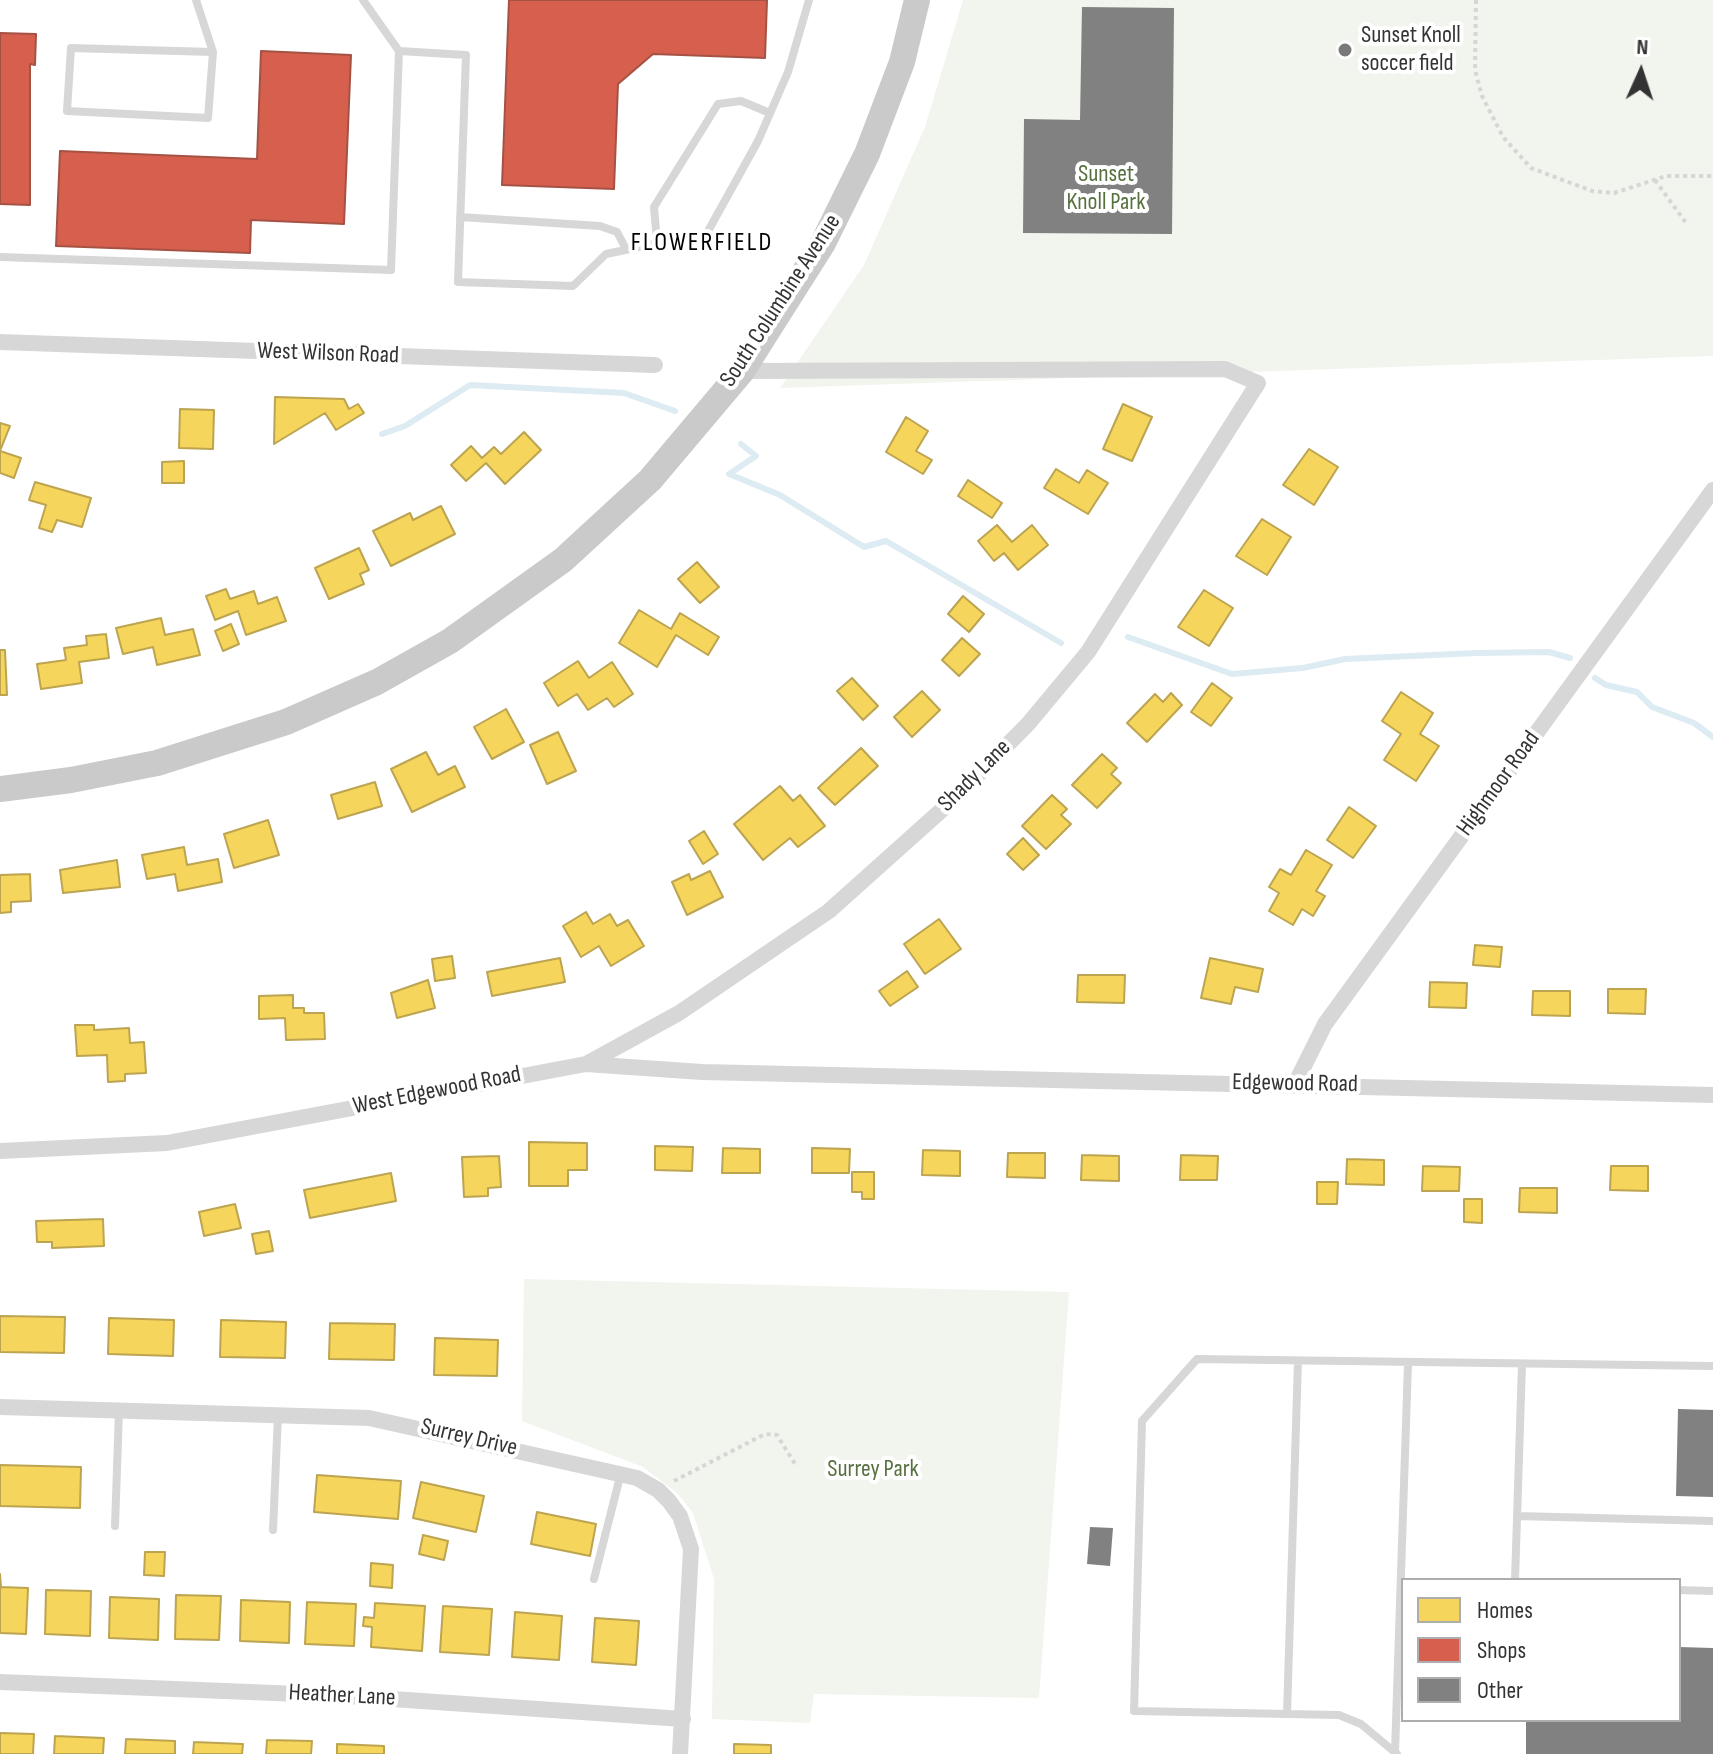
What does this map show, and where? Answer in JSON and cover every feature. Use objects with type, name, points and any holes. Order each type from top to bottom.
[{"type":"main road","name":"South Columbine Avenue","points":[[0,789],[116,772],[201,751],[334,702],[412,663],[491,615],[563,560],[650,480],[742,371],[823,243],[867,154],[902,62],[917,0]]},
{"type":"street","name":"West Wilson Road","points":[[0,342],[655,365]]},
{"type":"street","name":"Shady Lane","points":[[586,1064],[679,1013],[829,911],[954,799],[1018,735],[1088,652],[1258,383],[1225,369],[880,373],[742,371]]},
{"type":"street","name":"Highmoor Road","points":[[1295,1084],[1325,1024],[1713,490]]},
{"type":"street","name":"West Edgewood Road","points":[[0,1151],[167,1143],[586,1064],[702,1072],[876,1075]]},
{"type":"street","name":"Edgewood Road","points":[[876,1075],[1713,1095]]},
{"type":"street","name":"Surrey Drive","points":[[0,1407],[278,1414],[387,1421],[621,1472],[658,1490],[680,1516],[691,1549],[680,1754]]},
{"type":"street","name":"Heather Lane","points":[[0,1682],[349,1696],[683,1719]]},
{"type":"lane","points":[[196,0],[213,52],[208,118],[67,111],[71,48],[213,52]]},
{"type":"lane","points":[[0,257],[391,270],[399,51],[363,0]]},
{"type":"lane","points":[[399,51],[466,55],[458,282],[573,286],[606,254],[707,233],[788,72],[809,0]]},
{"type":"lane","points":[[657,242],[654,207],[718,104],[741,101],[770,113]]},
{"type":"lane","points":[[460,217],[600,226],[617,232],[626,249]]},
{"type":"lane","points":[[1396,1753],[1350,1718],[1134,1711],[1142,1421],[1197,1359],[1713,1366]]},
{"type":"lane","points":[[1287,1714],[1298,1361]]},
{"type":"lane","points":[[1402,1578],[1408,1364]]},
{"type":"lane","points":[[1515,1578],[1522,1364]]},
{"type":"lane","points":[[115,1526],[119,1410]]},
{"type":"lane","points":[[273,1530],[278,1414]]},
{"type":"lane","points":[[594,1579],[621,1472]]},
{"type":"lane","points":[[1517,1516],[1713,1521]]},
{"type":"lane","points":[[1681,1590],[1713,1591]]},
{"type":"lane","points":[[1396,1753],[1401,1623]]},
{"type":"path","points":[[1476,0],[1475,70],[1492,119],[1517,155],[1531,168],[1550,178],[1592,191],[1627,191],[1678,175],[1713,176]]},
{"type":"path","points":[[1655,180],[1686,223]]},
{"type":"path","points":[[658,1490],[765,1434],[777,1435],[797,1467]]},
{"type":"green space","name":"Sunset Knoll Park","points":[[963,0],[1713,0],[1713,356],[780,388],[864,265],[925,127]]},
{"type":"green space","name":"Surrey Park","points":[[524,1279],[1069,1292],[1039,1698],[814,1694],[810,1723],[712,1719],[714,1579],[693,1513],[678,1494],[643,1467],[522,1421]]},
{"type":"building: Homes","points":[[275,397],[344,399],[349,409],[358,404],[364,413],[336,430],[325,413],[274,444]]},
{"type":"building: Homes","points":[[1123,404],[1152,417],[1132,461],[1103,449]]},
{"type":"building: Homes","points":[[180,409],[214,410],[213,449],[179,448]]},
{"type":"building: Homes","points":[[906,417],[928,431],[916,451],[932,460],[923,474],[886,452]]},
{"type":"building: Homes","points":[[0,423],[10,426],[0,451]]},
{"type":"building: Homes","points":[[524,432],[541,450],[505,484],[486,463],[466,481],[451,465],[471,446],[482,458],[494,447],[501,454]]},
{"type":"building: Homes","points":[[1309,449],[1338,467],[1314,505],[1283,485]]},
{"type":"building: Homes","points":[[0,451],[21,458],[14,478],[0,473]]},
{"type":"building: Homes","points":[[184,461],[184,483],[162,483],[162,462]]},
{"type":"building: Homes","points":[[1056,469],[1079,483],[1087,470],[1108,483],[1088,514],[1044,488]]},
{"type":"building: Homes","points":[[968,480],[1002,503],[992,518],[958,496]]},
{"type":"building: Homes","points":[[35,482],[91,498],[82,527],[57,520],[52,532],[39,528],[46,505],[29,500]]},
{"type":"building: Homes","points":[[441,506],[455,534],[391,566],[373,531],[410,513],[413,520]]},
{"type":"building: Homes","points":[[1262,519],[1291,537],[1267,575],[1236,556]]},
{"type":"building: Homes","points":[[997,525],[1012,542],[1032,525],[1048,545],[1018,570],[1004,553],[994,561],[978,541]]},
{"type":"building: Homes","points":[[359,548],[369,570],[360,574],[364,584],[329,599],[315,568]]},
{"type":"building: Homes","points":[[697,562],[719,587],[700,603],[678,579]]},
{"type":"building: Homes","points":[[226,589],[230,599],[254,591],[258,604],[277,597],[286,621],[246,635],[238,611],[215,620],[206,596]]},
{"type":"building: Homes","points":[[1204,590],[1233,608],[1209,646],[1178,627]]},
{"type":"building: Homes","points":[[963,596],[984,614],[969,632],[948,614]]},
{"type":"building: Homes","points":[[639,610],[671,629],[680,613],[719,637],[708,655],[676,635],[657,667],[619,643]]},
{"type":"building: Homes","points":[[161,618],[165,635],[193,629],[200,655],[157,665],[153,647],[123,654],[116,628]]},
{"type":"building: Homes","points":[[231,624],[239,644],[223,651],[215,631]]},
{"type":"building: Homes","points":[[106,634],[109,658],[79,662],[82,683],[41,689],[37,664],[66,660],[64,648],[87,645],[86,636]]},
{"type":"building: Homes","points":[[962,638],[980,654],[959,676],[942,660]]},
{"type":"building: Homes","points":[[0,650],[5,650],[7,695],[0,695]]},
{"type":"building: Homes","points":[[578,661],[589,678],[612,662],[633,694],[614,707],[607,698],[588,710],[577,694],[558,706],[544,683]]},
{"type":"building: Homes","points":[[852,678],[878,706],[863,720],[837,691]]},
{"type":"building: Homes","points":[[1212,683],[1232,698],[1211,726],[1191,712]]},
{"type":"building: Homes","points":[[922,691],[940,710],[912,737],[894,717]]},
{"type":"building: Homes","points":[[1401,692],[1433,713],[1420,734],[1439,746],[1416,781],[1384,760],[1401,734],[1382,721]]},
{"type":"building: Homes","points":[[1171,693],[1182,705],[1147,742],[1127,723],[1155,694],[1163,702]]},
{"type":"building: Homes","points":[[506,709],[524,742],[492,759],[474,727]]},
{"type":"building: Homes","points":[[558,732],[576,771],[547,784],[530,745]]},
{"type":"building: Homes","points":[[861,748],[878,766],[835,805],[818,788]]},
{"type":"building: Homes","points":[[426,752],[438,775],[455,766],[465,787],[412,812],[391,769]]},
{"type":"building: Homes","points":[[1102,754],[1117,768],[1111,774],[1121,783],[1097,808],[1072,785]]},
{"type":"building: Homes","points":[[375,782],[382,806],[338,819],[331,795]]},
{"type":"building: Homes","points":[[780,786],[793,801],[800,795],[825,826],[798,847],[790,838],[763,860],[734,824]]},
{"type":"building: Homes","points":[[1052,795],[1067,809],[1061,815],[1071,824],[1046,849],[1022,826]]},
{"type":"building: Homes","points":[[1349,807],[1376,826],[1353,858],[1327,840]]},
{"type":"building: Homes","points":[[268,820],[279,855],[234,868],[224,834]]},
{"type":"building: Homes","points":[[704,831],[718,854],[703,864],[689,841]]},
{"type":"building: Homes","points":[[1023,838],[1039,855],[1023,870],[1007,854]]},
{"type":"building: Homes","points":[[184,847],[187,865],[218,859],[222,882],[178,891],[175,874],[147,879],[142,855]]},
{"type":"building: Homes","points":[[1306,850],[1332,865],[1316,891],[1325,896],[1313,916],[1302,909],[1293,925],[1269,911],[1279,893],[1269,887],[1280,869],[1291,875]]},
{"type":"building: Homes","points":[[117,860],[120,887],[63,893],[60,870]]},
{"type":"building: Homes","points":[[710,871],[723,897],[687,915],[672,882],[689,874],[691,880]]},
{"type":"building: Homes","points":[[30,874],[31,901],[11,902],[11,912],[0,913],[0,875]]},
{"type":"building: Homes","points":[[586,912],[593,924],[610,914],[617,926],[628,920],[644,946],[611,966],[599,946],[581,957],[563,926]]},
{"type":"building: Homes","points":[[939,919],[961,949],[925,974],[904,944]]},
{"type":"building: Homes","points":[[1475,945],[1502,947],[1500,967],[1473,965]]},
{"type":"building: Homes","points":[[452,956],[455,978],[435,981],[432,959]]},
{"type":"building: Homes","points":[[560,958],[565,982],[492,996],[487,972]]},
{"type":"building: Homes","points":[[1210,958],[1263,969],[1258,992],[1235,987],[1231,1004],[1201,998]]},
{"type":"building: Homes","points":[[907,971],[918,987],[890,1006],[879,991]]},
{"type":"building: Homes","points":[[1078,975],[1125,975],[1124,1003],[1077,1002]]},
{"type":"building: Homes","points":[[428,980],[435,1008],[397,1018],[391,993]]},
{"type":"building: Homes","points":[[1430,982],[1467,983],[1466,1008],[1429,1007]]},
{"type":"building: Homes","points":[[1608,989],[1646,989],[1645,1014],[1608,1013]]},
{"type":"building: Homes","points":[[1533,991],[1570,991],[1570,1016],[1532,1015]]},
{"type":"building: Homes","points":[[293,995],[293,1008],[304,1008],[304,1013],[324,1013],[325,1039],[286,1040],[285,1018],[259,1019],[259,996]]},
{"type":"building: Homes","points":[[75,1025],[94,1025],[94,1030],[129,1028],[130,1043],[144,1042],[146,1073],[125,1074],[125,1081],[108,1082],[107,1055],[77,1056]]},
{"type":"building: Homes","points":[[529,1142],[587,1143],[587,1170],[568,1170],[568,1186],[529,1186]]},
{"type":"building: Homes","points":[[655,1146],[693,1147],[692,1171],[655,1170]]},
{"type":"building: Homes","points":[[723,1148],[760,1149],[760,1173],[722,1173]]},
{"type":"building: Homes","points":[[812,1148],[850,1149],[849,1173],[812,1173]]},
{"type":"building: Homes","points":[[923,1150],[960,1151],[960,1176],[922,1175]]},
{"type":"building: Homes","points":[[1008,1153],[1045,1153],[1045,1178],[1007,1177]]},
{"type":"building: Homes","points":[[1082,1155],[1119,1156],[1119,1181],[1081,1180]]},
{"type":"building: Homes","points":[[1181,1155],[1218,1156],[1217,1180],[1180,1180]]},
{"type":"building: Homes","points":[[499,1156],[501,1187],[488,1188],[488,1196],[464,1197],[462,1157]]},
{"type":"building: Homes","points":[[1347,1159],[1384,1160],[1384,1185],[1346,1184]]},
{"type":"building: Homes","points":[[1423,1166],[1460,1167],[1459,1191],[1422,1191]]},
{"type":"building: Homes","points":[[1611,1166],[1648,1166],[1648,1191],[1610,1190]]},
{"type":"building: Homes","points":[[852,1172],[874,1172],[874,1199],[862,1199],[862,1192],[852,1192]]},
{"type":"building: Homes","points":[[391,1173],[396,1201],[310,1218],[304,1190]]},
{"type":"building: Homes","points":[[1317,1182],[1338,1182],[1337,1204],[1317,1204]]},
{"type":"building: Homes","points":[[1520,1188],[1557,1188],[1557,1213],[1519,1212]]},
{"type":"building: Homes","points":[[1464,1199],[1482,1199],[1482,1223],[1464,1222]]},
{"type":"building: Homes","points":[[235,1204],[241,1228],[204,1236],[199,1212]]},
{"type":"building: Homes","points":[[103,1219],[104,1246],[52,1248],[52,1242],[37,1242],[36,1221]]},
{"type":"building: Homes","points":[[269,1231],[273,1251],[256,1254],[252,1234]]},
{"type":"building: Homes","points":[[0,1316],[65,1317],[64,1353],[0,1352]]},
{"type":"building: Homes","points":[[109,1318],[174,1320],[173,1356],[108,1354]]},
{"type":"building: Homes","points":[[221,1320],[286,1322],[285,1358],[220,1357]]},
{"type":"building: Homes","points":[[330,1323],[395,1324],[394,1360],[329,1359]]},
{"type":"building: Homes","points":[[435,1338],[498,1340],[497,1376],[434,1375]]},
{"type":"building: Homes","points":[[0,1465],[81,1467],[80,1508],[0,1506]]},
{"type":"building: Homes","points":[[317,1475],[401,1481],[398,1519],[314,1512]]},
{"type":"building: Homes","points":[[421,1482],[484,1496],[476,1532],[413,1518]]},
{"type":"building: Homes","points":[[537,1512],[596,1524],[590,1556],[531,1544]]},
{"type":"building: Homes","points":[[423,1535],[448,1541],[444,1560],[419,1554]]},
{"type":"building: Homes","points":[[145,1552],[165,1552],[164,1576],[144,1575]]},
{"type":"building: Homes","points":[[371,1563],[393,1565],[392,1588],[370,1586]]},
{"type":"building: Homes","points":[[0,1574],[1,1587],[28,1588],[26,1634],[0,1633]]},
{"type":"building: Homes","points":[[46,1590],[91,1591],[90,1636],[45,1634]]},
{"type":"building: Homes","points":[[176,1595],[221,1596],[219,1640],[175,1639]]},
{"type":"building: Homes","points":[[110,1597],[159,1599],[158,1640],[109,1638]]},
{"type":"building: Homes","points":[[241,1600],[290,1602],[289,1643],[240,1641]]},
{"type":"building: Homes","points":[[307,1602],[356,1604],[354,1646],[305,1644]]},
{"type":"building: Homes","points":[[375,1603],[425,1606],[422,1651],[371,1647],[372,1627],[363,1626],[364,1617],[374,1618]]},
{"type":"building: Homes","points":[[443,1606],[492,1609],[489,1655],[440,1652]]},
{"type":"building: Homes","points":[[515,1612],[562,1616],[559,1660],[512,1657]]},
{"type":"building: Homes","points":[[595,1618],[639,1621],[636,1665],[592,1662]]},
{"type":"building: Homes","points":[[0,1733],[34,1734],[33,1754],[0,1754]]},
{"type":"building: Homes","points":[[55,1736],[104,1738],[103,1754],[54,1754]]},
{"type":"building: Homes","points":[[126,1739],[175,1741],[175,1754],[125,1754]]},
{"type":"building: Homes","points":[[267,1740],[312,1741],[311,1754],[266,1754]]},
{"type":"building: Homes","points":[[194,1742],[243,1744],[242,1754],[193,1754]]},
{"type":"building: Homes","points":[[337,1744],[384,1746],[384,1754],[337,1754]]},
{"type":"building: Homes","points":[[734,1744],[771,1745],[771,1754],[734,1754]]},
{"type":"building: Shops","points":[[509,0],[767,0],[765,58],[653,54],[618,84],[614,189],[502,185]]},
{"type":"building: Shops","points":[[0,33],[36,34],[35,65],[30,64],[30,205],[0,204]]},
{"type":"building: Shops","points":[[261,51],[351,55],[344,224],[251,220],[250,253],[56,246],[60,151],[257,159]]},
{"type":"building: Other","points":[[1082,7],[1174,8],[1172,234],[1023,233],[1024,119],[1080,120]]},
{"type":"building: Other","points":[[1678,1409],[1713,1410],[1713,1497],[1676,1496]]},
{"type":"building: Other","points":[[1090,1527],[1113,1528],[1110,1566],[1087,1564]]},
{"type":"building: Other","points":[[1681,1647],[1713,1648],[1713,1754],[1526,1754],[1526,1722],[1681,1722]]},
{"type":"waterway","points":[[382,434],[405,426],[470,385],[624,393],[675,411]]},
{"type":"waterway","points":[[741,444],[756,456],[729,474],[780,495],[864,547],[886,541],[1061,643]]},
{"type":"waterway","points":[[1128,637],[1232,674],[1303,668],[1345,659],[1549,652],[1570,658]]},
{"type":"waterway","points":[[1595,678],[1606,685],[1637,692],[1652,707],[1694,723],[1713,737]]},
{"type":"place","name":"Sunset Knoll soccer field","points":[[1345,50]]},
{"type":"district","name":"FLOWERFIELD","points":[[702,243]]}]
